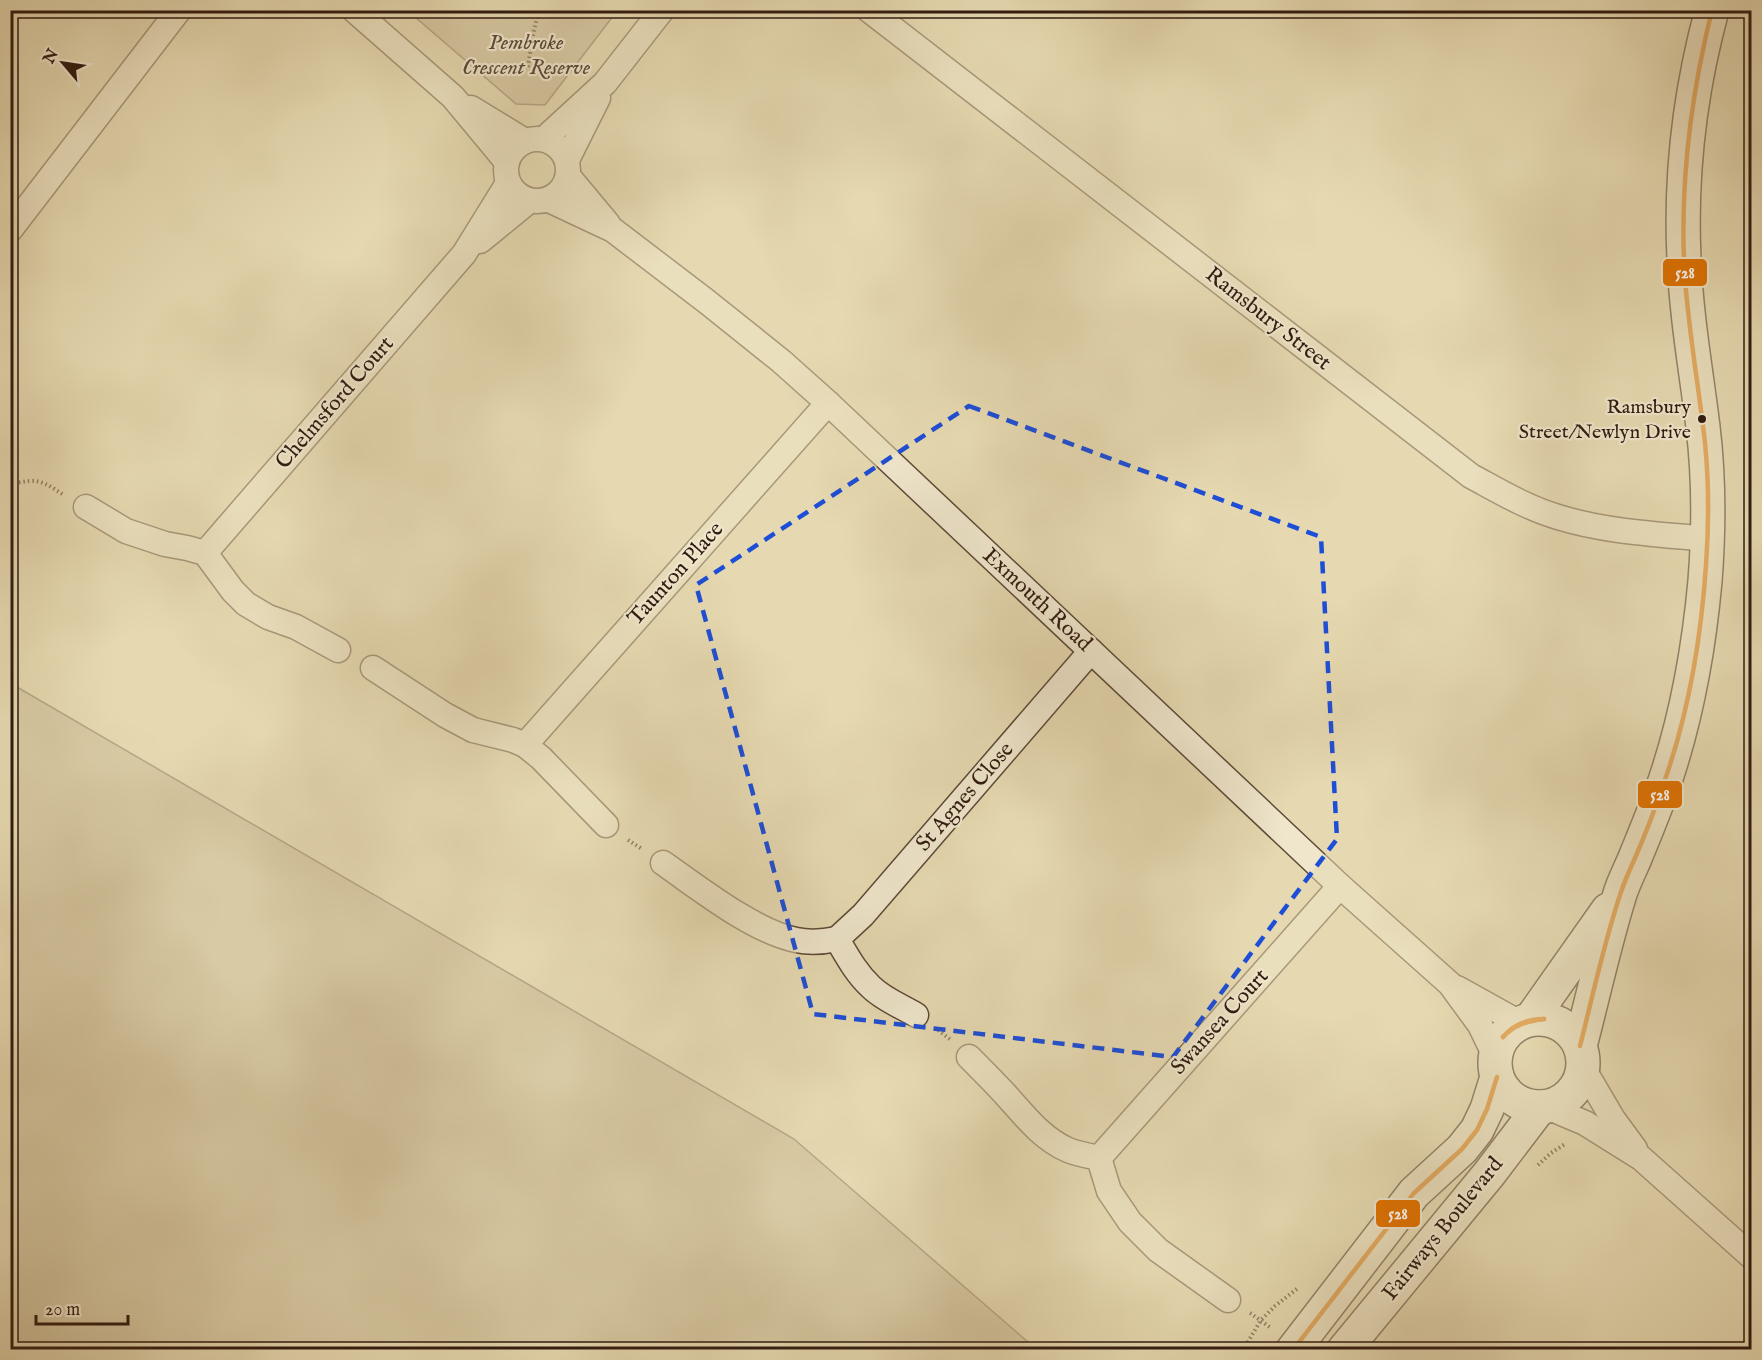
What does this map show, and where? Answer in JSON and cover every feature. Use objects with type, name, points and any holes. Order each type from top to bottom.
[{"type":"street","points":[[10,230],[179,10]]},
{"type":"street","points":[[354,10],[453,97],[507,173],[513,191],[520,197],[539,200],[558,194],[564,186],[567,168],[605,82]]},
{"type":"street","points":[[507,173],[510,153],[517,146],[534,140],[605,82],[662,10]]},
{"type":"street","name":"Ramsbury Street","points":[[869,10],[1471,476],[1525,505],[1590,526],[1707,539]]},
{"type":"street","points":[[1544,1107],[1560,1102],[1579,1082],[1581,1057],[1620,894],[1666,779],[1689,692],[1698,642],[1705,581],[1707,483],[1703,428],[1688,314],[1683,206],[1685,157],[1692,99],[1702,46],[1712,10]]},
{"type":"street","points":[[453,97],[534,140],[554,143],[561,150],[567,168]]},
{"type":"street","name":"Exmouth Road","points":[[567,168],[613,230]]},
{"type":"street","name":"Chelmsford Court","points":[[205,553],[464,254],[507,173]]},
{"type":"street","name":"Exmouth Road","points":[[539,200],[613,230],[781,361],[828,403],[1340,886],[1449,984],[1480,1024],[1496,1066]]},
{"type":"street","name":"Chelmsford Court","points":[[464,254],[539,200]]},
{"type":"street","name":"Taunton Place","points":[[525,745],[828,403]]},
{"type":"street","points":[[86,507],[126,531],[165,544],[205,553],[246,604],[338,650]]},
{"type":"street","name":"St Agnes Close","points":[[837,939],[871,906],[1091,651]]},
{"type":"street","points":[[373,668],[426,704],[473,730],[525,745],[541,758],[606,825]]},
{"type":"street","points":[[663,863],[746,919],[774,933],[795,940],[815,943],[837,939],[853,966],[870,987],[916,1015]]},
{"type":"street","name":"Swansea Court","points":[[1099,1158],[1340,886]]},
{"type":"street","points":[[1526,1021],[1620,894]]},
{"type":"street","name":"Exmouth Road","points":[[1449,984],[1526,1021]]},
{"type":"street","points":[[1641,1158],[1613,1119],[1581,1057],[1572,1033],[1560,1024],[1546,1019],[1526,1021],[1508,1031],[1500,1042],[1496,1066],[1503,1089],[1513,1100],[1526,1105],[1544,1107],[1585,1123],[1641,1158],[1752,1257]]},
{"type":"street","points":[[969,1057],[1026,1119],[1043,1134],[1065,1149],[1099,1158],[1109,1191],[1130,1222],[1158,1250],[1228,1300]]},
{"type":"street","name":"Fairways Boulevard","points":[[1294,1348],[1414,1193],[1462,1149],[1477,1130],[1487,1109],[1496,1066]]},
{"type":"street","name":"Fairways Boulevard","points":[[1344,1350],[1544,1107]]},
{"type":"path","points":[[528,67],[539,10]]},
{"type":"path","points":[[10,482],[19,484],[33,480],[42,482],[86,507]]},
{"type":"path","points":[[606,825],[663,863]]},
{"type":"path","points":[[916,1015],[944,1034],[969,1057]]},
{"type":"path","points":[[1228,1300],[1261,1320],[1294,1348]]},
{"type":"highlighted area","points":[[969,406],[1321,537],[1337,839],[1173,1057],[813,1014],[696,585]]},
{"type":"green space","name":"Pembroke Crescent Reserve","points":[[408,11],[617,11],[545,105],[516,104]]},
{"type":"green space","points":[[10,683],[794,1139],[1036,1349],[11,1349]]},
{"type":"transit line","name":"528","points":[[1580,1046],[1615,911],[1624,883],[1656,806],[1679,734],[1692,678],[1701,622],[1708,534],[1707,473],[1685,279],[1684,211],[1692,110],[1712,10]]},
{"type":"transit line","name":"528","points":[[1503,1037],[1511,1029],[1521,1024],[1544,1019]]},
{"type":"transit line","name":"528","points":[[1503,1037],[1522,1024],[1544,1019]]},
{"type":"transit line","name":"528","points":[[1293,1350],[1414,1193],[1462,1149],[1477,1130],[1487,1109],[1497,1077]]},
{"type":"place","name":"Ramsbury Street/Newlyn Drive","points":[[1702,419]]}]
